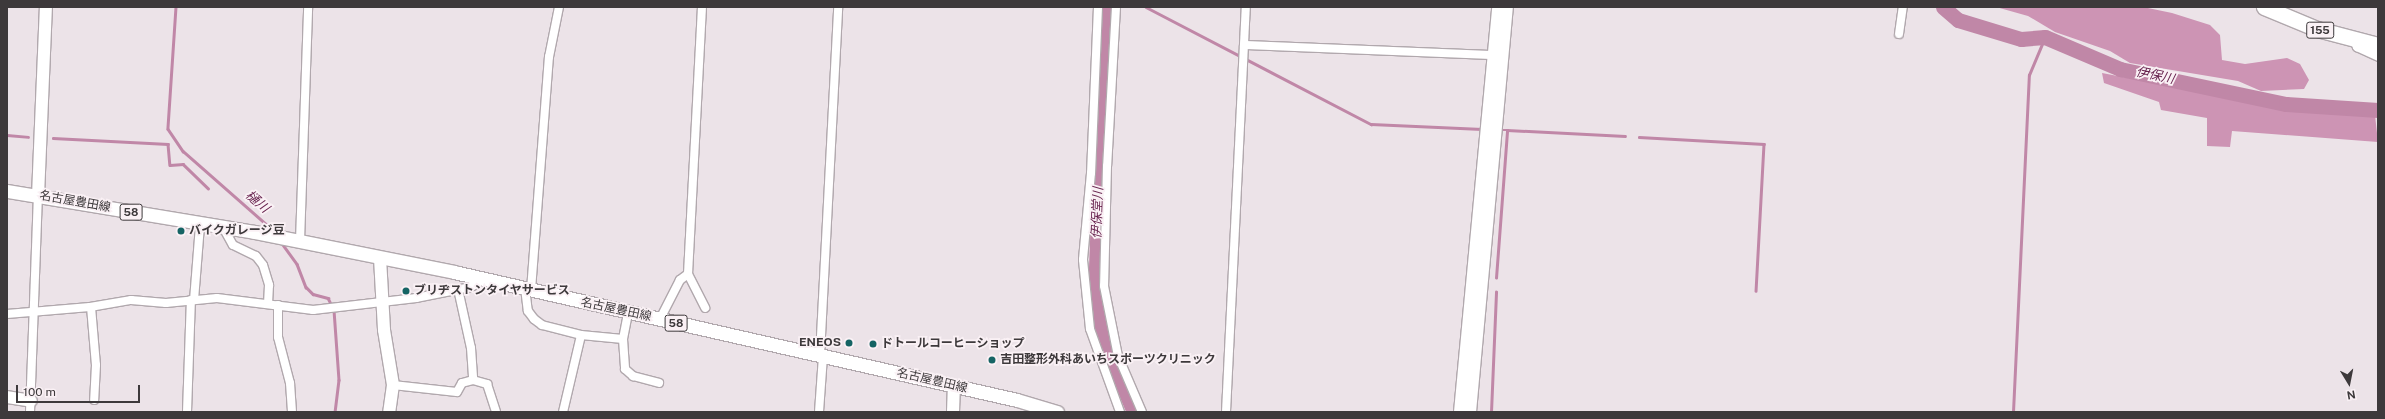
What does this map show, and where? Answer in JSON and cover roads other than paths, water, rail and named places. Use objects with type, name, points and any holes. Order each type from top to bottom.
[{"type":"highway","name":"155","points":[[2264,7],[2354,40],[2378,45]]},
{"type":"main road","name":"名古屋豊田線","points":[[7,191],[200,225],[254,232],[298,240],[485,279],[628,313],[822,356],[1057,412]]},
{"type":"street","points":[[7,397],[31,407],[37,312],[38,196],[46,7]]},
{"type":"street","points":[[298,240],[308,7]]},
{"type":"street","points":[[558,7],[549,57],[528,289],[528,311],[534,319],[542,325],[581,335],[623,339]]},
{"type":"street","points":[[702,7],[688,274],[705,308]]},
{"type":"street","points":[[819,412],[838,7]]},
{"type":"street","points":[[1098,7],[1091,173],[1083,260],[1090,329],[1120,412]]},
{"type":"street","points":[[1116,7],[1107,166],[1104,286],[1118,356],[1142,412]]},
{"type":"street","points":[[1226,412],[1246,7]]},
{"type":"street","points":[[1460,412],[1498,7]]},
{"type":"street","points":[[1470,412],[1507,7]]},
{"type":"street","points":[[1900,32],[1903,7]]},
{"type":"street","points":[[2354,40],[2357,47],[2378,57]]},
{"type":"street","points":[[1244,45],[1493,55]]},
{"type":"street","points":[[187,412],[192,300],[200,225]]},
{"type":"street","points":[[224,229],[233,245],[256,256],[263,265],[269,285],[268,303]]},
{"type":"street","points":[[380,258],[382,301],[393,385],[389,412]]},
{"type":"street","points":[[660,320],[680,280],[688,274]]},
{"type":"street","points":[[7,314],[91,307],[131,300],[166,303],[192,300],[268,303],[300,310],[382,301],[458,289],[485,279]]},
{"type":"street","points":[[458,289],[471,348],[473,380]]},
{"type":"street","points":[[278,305],[278,337],[290,384],[292,412]]},
{"type":"street","points":[[91,307],[96,366],[94,400]]},
{"type":"street","points":[[628,313],[623,339],[625,369],[633,376],[659,383]]},
{"type":"street","points":[[563,412],[581,335]]},
{"type":"street","points":[[393,385],[457,392],[462,383],[473,380],[486,384],[496,412]]},
{"type":"street","points":[[953,412],[954,387]]},
{"type":"waterway","name":"樋川","points":[[176,7],[168,129],[183,151],[274,231]]},
{"type":"waterway","name":"伊保堂川","points":[[1106,7],[1095,296],[1102,336],[1134,412]]},
{"type":"waterway","points":[[1146,7],[1371,124],[1482,129]]},
{"type":"waterway","name":"伊保川","points":[[1943,7],[1958,20],[2021,39],[2045,37],[2120,69],[2286,104],[2378,110]]},
{"type":"waterway","points":[[2013,412],[2029,75],[2045,37]]},
{"type":"waterway","points":[[1499,130],[1507,130]]},
{"type":"waterway","points":[[1496,278],[1507,130],[1625,136]]},
{"type":"waterway","points":[[7,135],[28,137]]},
{"type":"waterway","points":[[1639,137],[1764,144],[1756,291]]},
{"type":"waterway","points":[[53,138],[168,144],[170,165],[183,164],[208,188]]},
{"type":"waterway","name":"樋川","points":[[281,242],[297,264],[306,287],[313,294],[328,298],[334,310],[339,380],[335,412]]},
{"type":"waterway","points":[[1491,412],[1496,292]]},
{"type":"place","name":"バイクガレージ豆","points":[[181,231]]},
{"type":"place","name":"ブリヂストンタイヤサービス","points":[[406,291]]},
{"type":"place","name":"ENEOS","points":[[849,343]]},
{"type":"place","name":"ドトールコーヒーショップ","points":[[873,344]]},
{"type":"place","name":"吉田整形外科あいちスポーツクリニック","points":[[992,360]]}]
